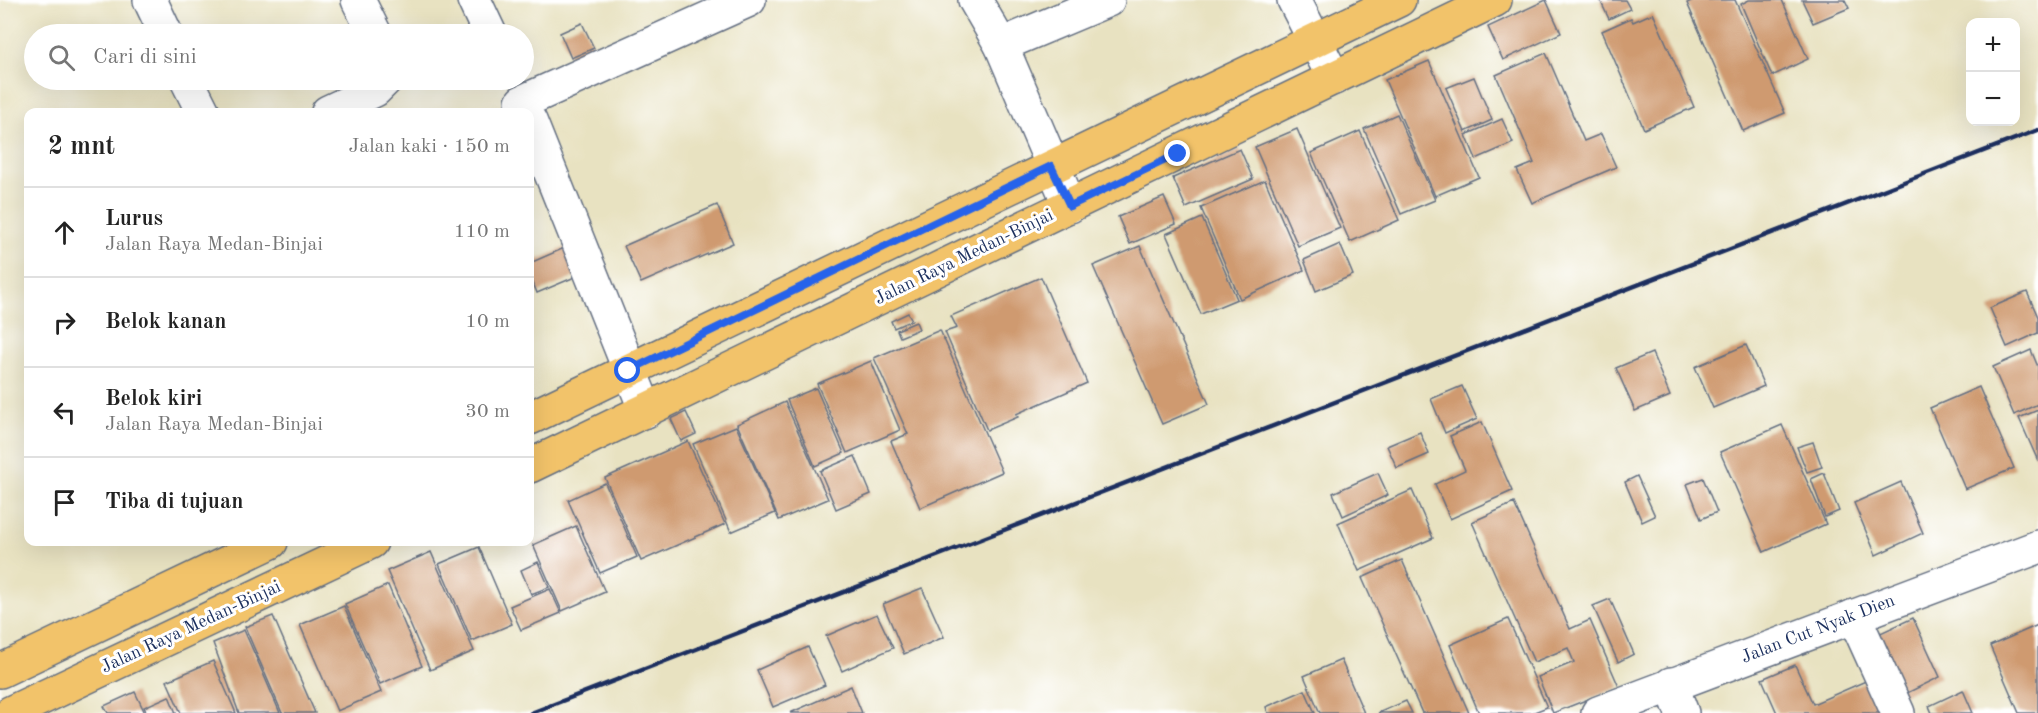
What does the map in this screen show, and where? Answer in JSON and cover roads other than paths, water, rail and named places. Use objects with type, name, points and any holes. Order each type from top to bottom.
[{"type":"main road","points":[[534,416],[1399,0]]},
{"type":"main road","name":"Jalan Raya Medan-Binjai","points":[[534,464],[1495,0]]},
{"type":"main road","points":[[0,671],[263,546]]},
{"type":"main road","name":"Jalan Raya Medan-Binjai","points":[[10,713],[363,546]]},
{"type":"street","points":[[150,0],[161,24]]},
{"type":"street","points":[[358,0],[370,24]]},
{"type":"street","points":[[474,0],[485,24]]},
{"type":"street","points":[[522,104],[749,0]]},
{"type":"street","points":[[975,0],[1001,45],[1070,206]]},
{"type":"street","points":[[1001,45],[1108,0]]},
{"type":"street","points":[[1294,0],[1334,78]]},
{"type":"street","points":[[192,90],[201,108]]},
{"type":"street","points":[[337,108],[375,90]]},
{"type":"street","points":[[534,134],[646,411]]},
{"type":"street","name":"Jalan Cut Nyak Dien","points":[[1598,713],[1676,699],[1854,616],[2038,547]]},
{"type":"street","points":[[1854,616],[1898,713]]},
{"type":"railway","points":[[531,713],[2038,130]]}]
